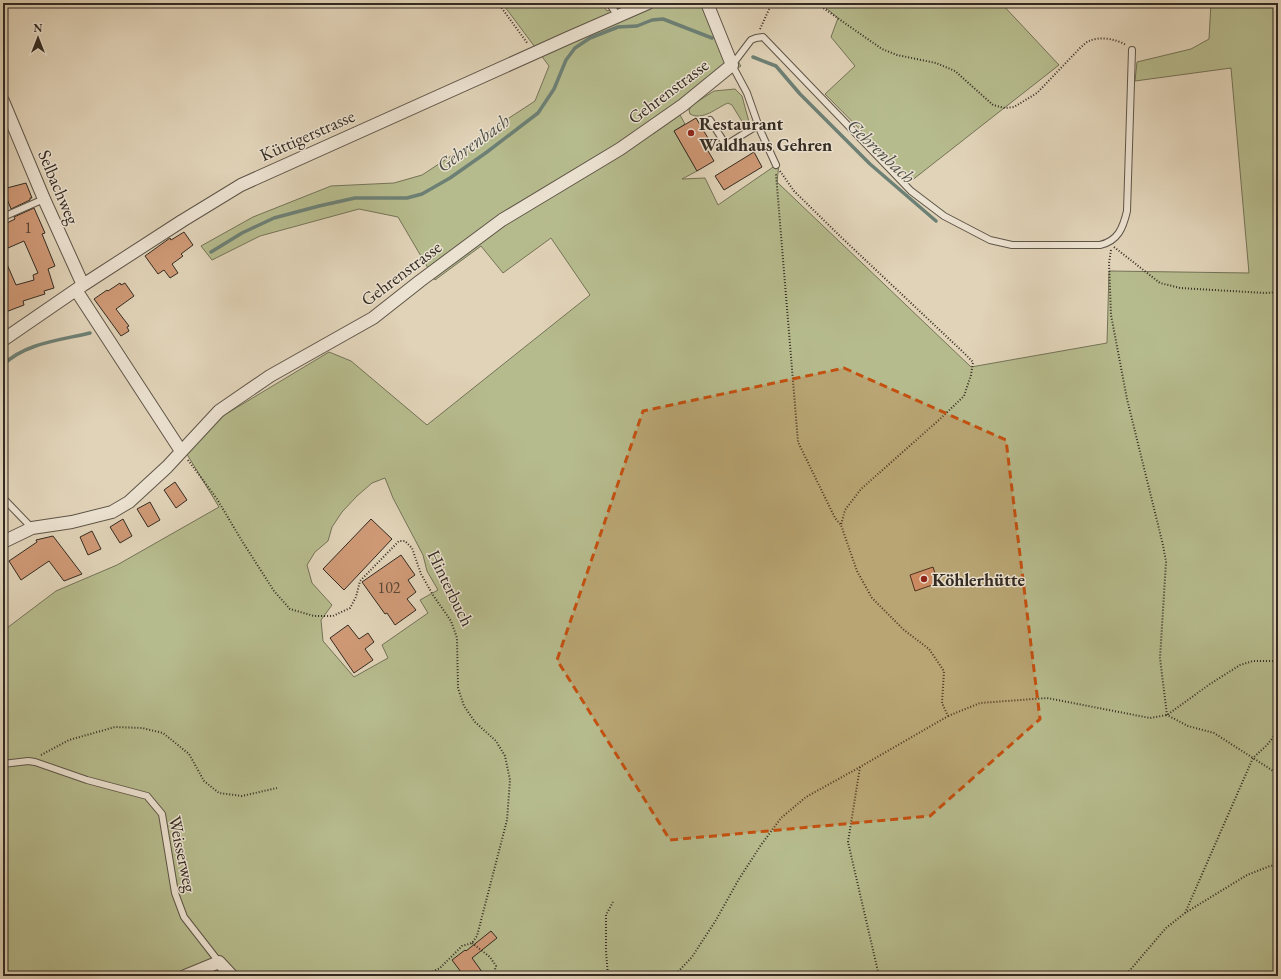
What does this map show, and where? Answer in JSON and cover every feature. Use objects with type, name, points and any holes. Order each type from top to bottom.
[{"type":"street","name":"Küttigerstrasse","points":[[3,340],[80,288],[241,185],[648,3]]},
{"type":"street","name":"Gehrenstrasse","points":[[3,542],[32,528],[72,522],[112,512],[130,502],[167,467],[219,411],[270,376],[373,318],[502,220],[620,149],[683,105],[732,65],[707,3]]},
{"type":"street","name":"Selbachweg","points":[[3,101],[6,114],[44,199],[80,288],[181,451]]},
{"type":"street","points":[[184,976],[219,962],[232,976]]},
{"type":"lane","points":[[609,3],[618,16]]},
{"type":"lane","points":[[776,166],[758,125],[748,93],[732,65],[751,40],[763,37],[911,191],[944,216],[990,240],[1012,245],[1100,245],[1109,243],[1120,232],[1127,211],[1132,50]]},
{"type":"lane","points":[[710,120],[726,145],[758,125]]},
{"type":"lane","points":[[3,217],[44,199]]},
{"type":"lane","points":[[3,498],[32,528]]},
{"type":"lane","name":"Weisserweg","points":[[3,764],[28,761],[35,762],[87,780],[147,796],[162,814],[175,893],[184,917],[219,962]]},
{"type":"path","points":[[498,3],[534,53]]},
{"type":"path","points":[[756,38],[772,3]]},
{"type":"path","points":[[816,3],[882,49],[936,63],[955,71],[993,105],[1005,108],[1014,107],[1037,93],[1081,47],[1089,41],[1099,39],[1111,40],[1124,44],[1132,50]]},
{"type":"path","points":[[776,166],[794,191],[973,362],[972,375],[964,396],[862,489],[845,510],[841,525]]},
{"type":"path","points":[[776,166],[775,179],[798,442],[835,518],[841,525],[857,571],[872,598],[904,630],[929,649],[944,671],[942,703],[948,716]]},
{"type":"path","points":[[1109,243],[1160,283],[1180,288],[1265,293],[1278,292]]},
{"type":"path","points":[[1109,243],[1112,251],[1109,263],[1111,315],[1127,400],[1166,562],[1160,658],[1167,715]]},
{"type":"path","name":"Hinterbuch","points":[[181,451],[218,499],[242,541],[274,591],[290,608],[314,616],[333,616],[350,608],[356,597],[360,582],[399,541],[405,541],[412,548],[421,574],[433,595],[451,620],[457,638],[458,688],[464,706],[475,722],[496,741],[505,756],[510,780],[507,820],[477,936],[472,943]]},
{"type":"path","points":[[674,976],[692,956],[716,920],[739,879],[781,818],[806,797],[860,768],[948,716],[980,703],[1047,698],[1150,718],[1167,715],[1210,684],[1240,665],[1253,661],[1278,661]]},
{"type":"path","points":[[1167,715],[1188,726],[1214,733],[1278,774]]},
{"type":"path","points":[[35,762],[43,754],[69,740],[116,727],[142,728],[163,733],[189,754],[204,781],[219,793],[242,796],[277,788]]},
{"type":"path","points":[[1185,913],[1253,758],[1267,745],[1278,731]]},
{"type":"path","points":[[860,768],[848,842],[879,976]]},
{"type":"path","points":[[1124,976],[1166,928],[1185,913],[1247,875],[1270,866],[1278,865]]},
{"type":"path","points":[[608,976],[606,915],[613,902]]},
{"type":"path","points":[[424,976],[440,968],[462,946],[472,943],[490,956],[496,966],[493,976]]},
{"type":"highlighted area","points":[[844,368],[1006,440],[1040,719],[930,816],[670,840],[557,660],[643,411]]},
{"type":"green space","points":[[502,3],[601,3],[607,11],[618,7],[615,3],[700,3],[741,66],[647,124],[653,134],[680,115],[685,124],[674,131],[697,171],[682,179],[705,178],[718,205],[779,163],[777,182],[971,367],[1107,343],[1109,271],[1249,273],[1231,68],[1135,81],[1137,62],[1191,49],[1209,39],[1211,3],[1278,3],[1278,976],[226,976],[219,967],[194,976],[3,976],[3,631],[56,591],[117,565],[219,507],[182,446],[226,414],[329,352],[351,361],[427,425],[590,295],[551,238],[503,273],[481,246],[435,280],[398,217],[359,209],[260,236],[212,260],[201,246],[253,217],[331,186],[394,183],[422,175],[535,101],[549,66]],"holes":[[[385,478],[393,498],[423,555],[427,571],[438,590],[420,600],[428,613],[382,645],[388,658],[354,677],[323,641],[321,620],[332,605],[312,583],[307,565],[315,552],[328,541],[332,527],[342,512],[372,483]]]},
{"type":"green space","points":[[820,3],[1001,3],[1059,65],[911,181],[825,94],[855,66],[831,37],[838,18]]},
{"type":"green space","points":[[735,89],[742,96],[749,122],[743,123],[732,105],[728,103],[705,115],[695,116],[690,114],[689,110],[692,105],[714,91]]},
{"type":"building","points":[[696,118],[711,143],[705,146],[714,161],[697,171],[674,131]]},
{"type":"building","points":[[754,152],[762,167],[724,190],[715,176]]},
{"type":"building","points":[[26,183],[32,198],[11,209],[3,189]]},
{"type":"building","points":[[34,208],[45,233],[42,234],[55,266],[48,269],[54,288],[44,291],[45,294],[23,301],[24,305],[3,313],[3,255],[16,285],[34,280],[33,275],[38,273],[24,241],[8,248],[7,245],[3,247],[3,225],[15,219],[14,217]]},
{"type":"building","points":[[184,232],[193,245],[181,254],[183,256],[172,264],[178,273],[170,278],[164,270],[158,274],[145,256],[170,238],[171,240]]},
{"type":"building","points":[[120,283],[121,285],[125,283],[134,296],[116,309],[129,326],[127,327],[129,331],[121,336],[94,299]]},
{"type":"building","points":[[175,482],[187,500],[176,508],[164,490]]},
{"type":"building","points":[[150,502],[160,520],[148,527],[137,509]]},
{"type":"building","points":[[123,519],[132,536],[120,543],[110,527]]},
{"type":"building","points":[[371,519],[392,539],[344,590],[323,569]]},
{"type":"building","points":[[92,531],[101,549],[88,555],[80,537]]},
{"type":"building","points":[[53,536],[82,574],[64,581],[49,561],[21,580],[9,561],[37,542],[36,540]]},
{"type":"building","points":[[401,555],[415,575],[408,580],[416,592],[407,599],[416,610],[395,625],[387,613],[385,614],[362,582]]},
{"type":"building","name":"Köhlerhütte","points":[[933,567],[938,583],[915,591],[910,575]]},
{"type":"building","points":[[348,625],[359,639],[368,633],[374,642],[365,649],[373,660],[354,673],[330,638]]},
{"type":"building","points":[[491,931],[497,938],[472,958],[485,976],[464,976],[452,960]]},
{"type":"waterway","name":"Gehrenbach","points":[[211,252],[242,233],[274,218],[355,198],[407,198],[422,194],[450,178],[538,113],[554,89],[566,60],[575,48],[590,38],[618,27],[637,26],[652,20],[663,19],[712,38]]},
{"type":"waterway","name":"Gehrenbach","points":[[753,57],[776,66],[800,94],[870,164],[936,221]]},
{"type":"waterway","name":"Gehrenbach","points":[[3,365],[12,358],[33,347],[56,340],[90,333]]},
{"type":"place","name":"Restaurant Waldhaus Gehren","points":[[691,133]]},
{"type":"place","name":"Köhlerhütte","points":[[924,579]]}]
